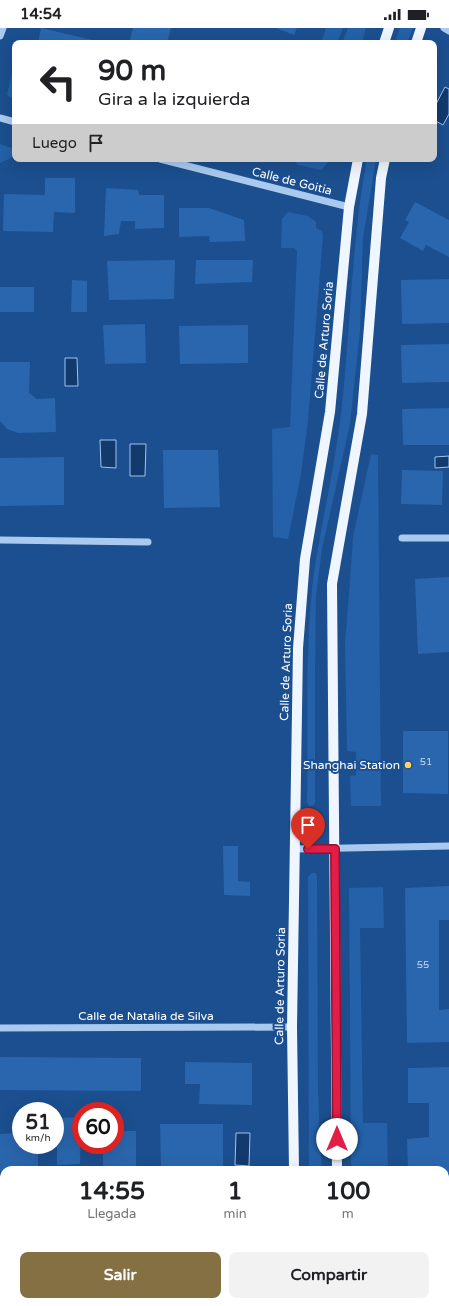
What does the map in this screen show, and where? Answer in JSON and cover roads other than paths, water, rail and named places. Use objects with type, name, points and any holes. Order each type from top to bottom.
[{"type":"main road","points":[[385,40],[388,28]]},
{"type":"main road","points":[[417,40],[421,28]]},
{"type":"main road","name":"Calle de Arturo Soria","points":[[294,1166],[292,1027],[298,648],[305,559],[330,412],[349,207],[357,162]]},
{"type":"main road","points":[[337,1166],[332,584],[362,414],[381,178],[384,162]]},
{"type":"street","points":[[0,36],[2,28]]},
{"type":"street","points":[[444,28],[449,30]]},
{"type":"street","points":[[0,118],[12,121]]},
{"type":"street","name":"Calle de Goitia","points":[[172,162],[349,207]]},
{"type":"street","points":[[402,538],[449,538]]},
{"type":"street","points":[[0,540],[148,542]]},
{"type":"street","points":[[295,849],[449,846]]},
{"type":"street","name":"Calle de Natalia de Silva","points":[[0,1028],[292,1027]]},
{"type":"place","name":"Shanghai Station","points":[[408,765]]}]
